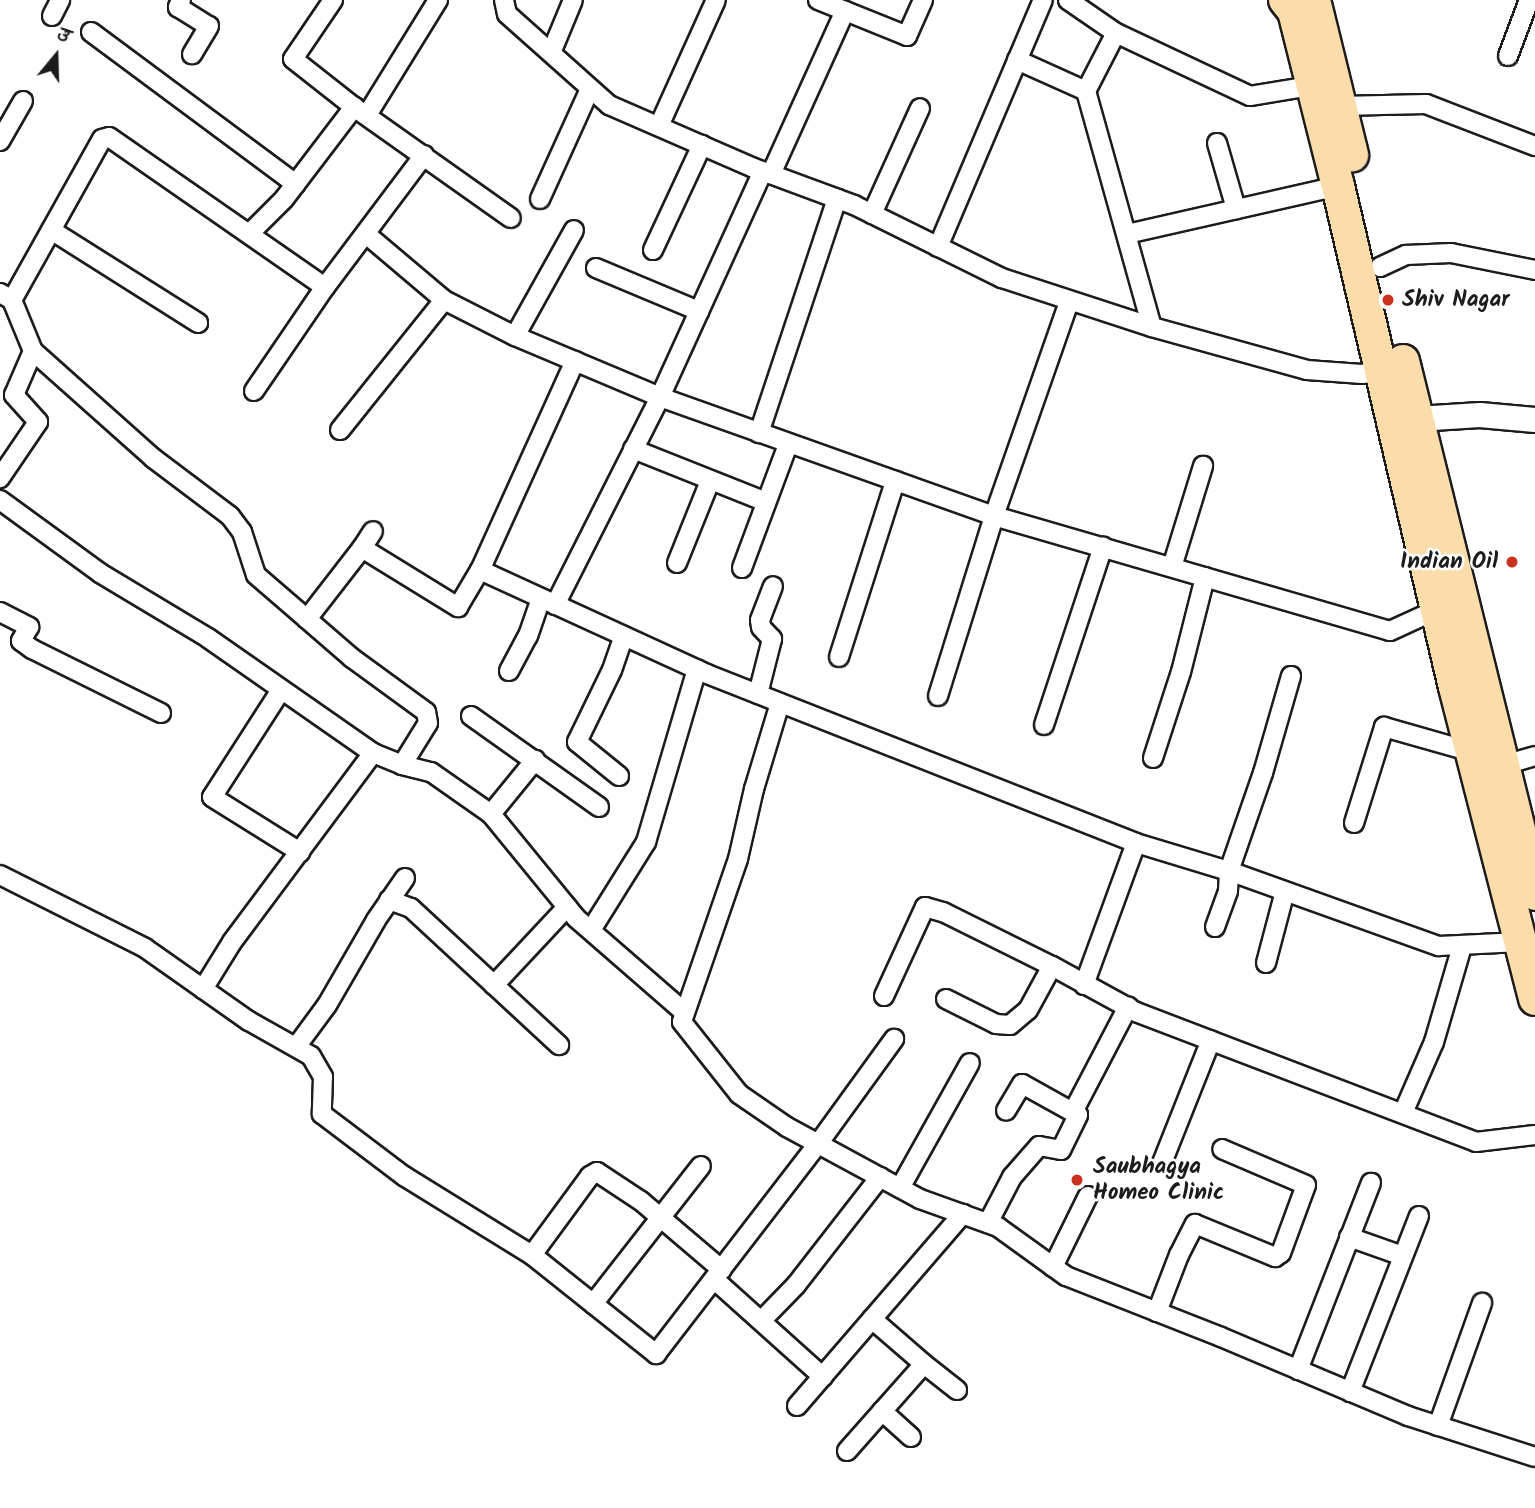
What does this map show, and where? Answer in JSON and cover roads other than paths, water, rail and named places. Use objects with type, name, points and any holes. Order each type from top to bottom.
[{"type":"highway","points":[[1285,0],[1294,11],[1338,186],[1384,371],[1472,752],[1535,999]]},
{"type":"highway","points":[[1314,0],[1534,887]]},
{"type":"street","points":[[181,0],[178,7],[209,26],[192,54]]},
{"type":"street","points":[[333,0],[293,59],[511,218]]},
{"type":"street","points":[[250,233],[361,111],[438,0]]},
{"type":"street","points":[[504,0],[507,14],[609,105],[872,214],[1002,278],[1069,302],[1307,370],[1362,374],[1384,371]]},
{"type":"street","points":[[551,54],[573,0]]},
{"type":"street","points":[[659,126],[716,0]]},
{"type":"street","points":[[818,0],[907,36],[923,0]]},
{"type":"street","points":[[938,247],[1043,0]]},
{"type":"street","points":[[1068,0],[1116,33],[1250,96],[1311,86]]},
{"type":"street","points":[[1508,56],[1529,0]]},
{"type":"street","points":[[509,671],[660,397],[845,11]]},
{"type":"street","points":[[91,32],[296,184]]},
{"type":"street","points":[[1116,33],[1086,91],[1152,327]]},
{"type":"street","points":[[1017,60],[1086,91]]},
{"type":"street","points":[[540,200],[590,89]]},
{"type":"street","points":[[0,141],[23,101]]},
{"type":"street","points":[[1340,106],[1426,104],[1535,146]]},
{"type":"street","points":[[872,214],[919,108]]},
{"type":"street","points":[[325,286],[109,136],[102,139],[51,230],[6,297],[33,351],[153,458],[230,516],[242,533],[256,575],[352,658],[426,712],[428,723],[402,765]]},
{"type":"street","points":[[1217,143],[1236,209]]},
{"type":"street","points":[[653,250],[702,145]]},
{"type":"street","points":[[254,391],[325,286],[424,155]]},
{"type":"street","points":[[1128,234],[1338,186]]},
{"type":"street","points":[[759,433],[836,199]]},
{"type":"street","points":[[51,230],[198,323]]},
{"type":"street","points":[[515,336],[575,230]]},
{"type":"street","points":[[366,234],[444,300],[515,336],[660,397],[788,444],[994,516],[1390,631],[1438,609]]},
{"type":"street","points":[[1380,267],[1406,255],[1451,253],[1535,270]]},
{"type":"street","points":[[596,268],[699,311]]},
{"type":"street","points":[[340,430],[444,300]]},
{"type":"street","points":[[938,696],[994,516],[1069,302]]},
{"type":"street","points":[[0,478],[38,422],[14,395],[33,351]]},
{"type":"street","points":[[362,548],[458,607],[480,570],[575,361]]},
{"type":"street","points":[[1418,419],[1480,415],[1535,420]]},
{"type":"street","points":[[742,568],[788,444]]},
{"type":"street","points":[[633,449],[766,502]]},
{"type":"street","points":[[1172,567],[1203,466]]},
{"type":"street","points":[[677,563],[710,481]]},
{"type":"street","points":[[839,657],[895,481]]},
{"type":"street","points":[[0,500],[100,573],[208,638],[373,753],[402,765],[431,772],[491,814],[567,907],[684,1011]]},
{"type":"street","points":[[307,620],[373,531]]},
{"type":"street","points":[[1044,725],[1103,547]]},
{"type":"street","points":[[480,570],[697,669],[1136,843],[1229,871],[1439,946],[1520,942]]},
{"type":"street","points":[[1153,758],[1181,671],[1205,577]]},
{"type":"street","points":[[758,694],[772,639],[761,626],[760,620],[773,586]]},
{"type":"street","points":[[0,612],[29,627],[21,641],[32,649],[161,713]]},
{"type":"street","points":[[619,776],[577,742],[612,670],[624,636]]},
{"type":"street","points":[[591,930],[646,842],[697,669]]},
{"type":"street","points":[[1215,927],[1228,891],[1229,871],[1263,773],[1291,676]]},
{"type":"street","points":[[281,690],[212,797],[300,852]]},
{"type":"street","points":[[780,703],[754,789],[738,859],[682,1022],[739,1094],[818,1144],[900,1188],[998,1227],[1066,1276],[1438,1426],[1535,1457]]},
{"type":"street","points":[[471,716],[599,807]]},
{"type":"street","points":[[1353,823],[1384,727],[1472,752]]},
{"type":"street","points":[[203,989],[232,942],[373,753]]},
{"type":"street","points":[[1504,765],[1535,756]]},
{"type":"street","points":[[491,814],[535,760]]},
{"type":"street","points":[[1083,985],[1136,843]]},
{"type":"street","points":[[0,875],[145,948],[249,1021],[311,1056],[323,1077],[322,1114],[404,1176],[532,1255],[656,1354],[818,1144],[894,1039]]},
{"type":"street","points":[[296,1047],[327,1005],[389,900],[405,878]]},
{"type":"street","points":[[1266,963],[1285,891]]},
{"type":"street","points":[[389,900],[411,908],[559,1045]]},
{"type":"street","points":[[494,985],[567,907]]},
{"type":"street","points":[[884,996],[925,907],[943,912],[1128,1007],[1476,1142],[1535,1135]]},
{"type":"street","points":[[1404,1114],[1434,1042],[1462,946]]},
{"type":"street","points":[[946,999],[996,1024],[1010,1025],[1028,1010],[1052,966]]},
{"type":"street","points":[[1073,1112],[1128,1007]]},
{"type":"street","points":[[1163,1163],[1211,1040]]},
{"type":"street","points":[[900,1188],[970,1063]]},
{"type":"street","points":[[988,1223],[1012,1177],[1039,1146],[1060,1150],[1078,1115],[1022,1084],[1006,1111]]},
{"type":"street","points":[[1157,1312],[1179,1255],[1195,1224],[1275,1256],[1281,1253],[1306,1185],[1222,1149]]},
{"type":"street","points":[[593,1304],[659,1216],[701,1166]]},
{"type":"street","points":[[532,1255],[590,1176],[597,1172],[659,1216],[823,1377]]},
{"type":"street","points":[[762,1320],[796,1285],[880,1177]]},
{"type":"street","points":[[1298,1370],[1371,1183]]},
{"type":"street","points":[[1053,1267],[1088,1196]]},
{"type":"street","points":[[797,1406],[963,1214]]},
{"type":"street","points":[[1350,1392],[1419,1216]]},
{"type":"street","points":[[1349,1237],[1404,1256]]},
{"type":"street","points":[[1438,1426],[1482,1303]]},
{"type":"street","points":[[872,1320],[957,1390]]},
{"type":"street","points":[[846,1451],[924,1364]]},
{"type":"street","points":[[882,1411],[911,1437]]},
{"type":"place","name":"Shiv Nagar","points":[[1388,300]]},
{"type":"place","name":"Indian Oil","points":[[1512,562]]},
{"type":"place","name":"Saubhagya Homeo Clinic","points":[[1077,1180]]}]
